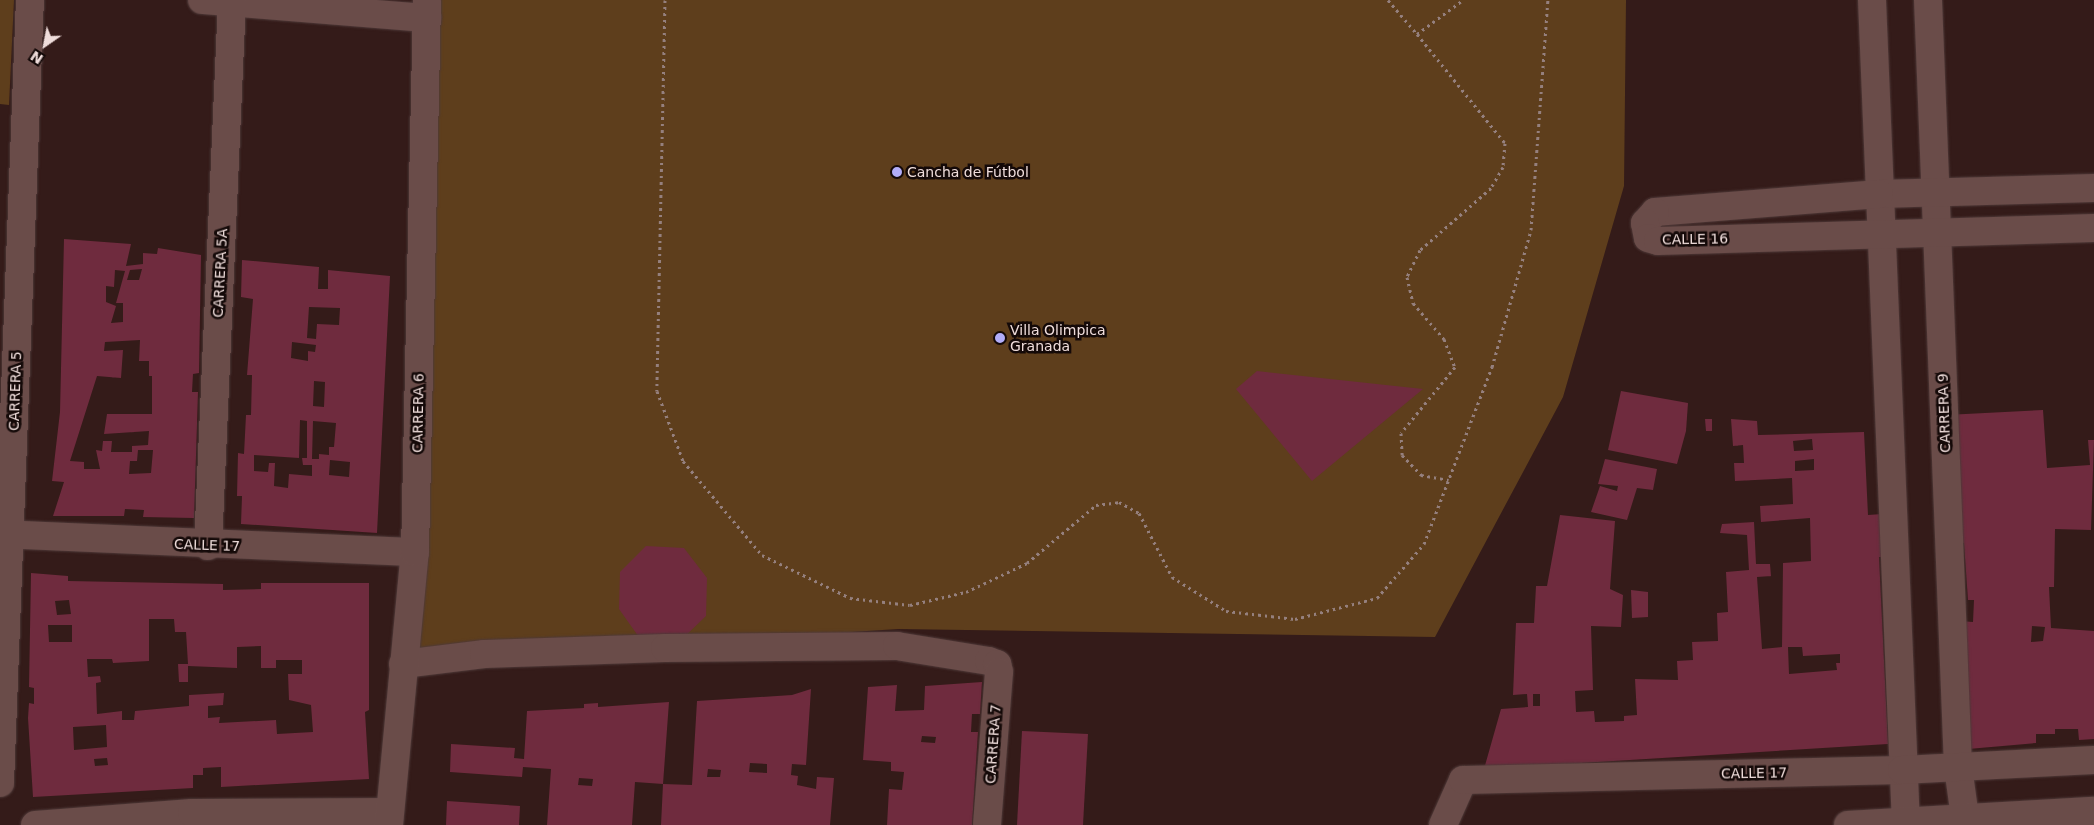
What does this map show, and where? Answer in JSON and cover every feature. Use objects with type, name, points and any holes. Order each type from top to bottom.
[{"type":"street","name":"CARRERA 5","points":[[0,783],[5,535],[30,0]]},
{"type":"street","points":[[202,0],[427,9]]},
{"type":"street","points":[[1872,0],[1902,770],[1906,823]]},
{"type":"street","name":"CARRERA 9","points":[[1928,0],[1958,767],[1966,822]]},
{"type":"street","name":"CARRERA 5A","points":[[208,546],[232,1]]},
{"type":"street","name":"CARRERA 6","points":[[389,818],[415,552],[427,9]]},
{"type":"street","name":"CALLE 16","points":[[2094,188],[1880,194],[1655,212],[1646,218],[1645,229],[1648,238],[1658,241],[1881,232],[2094,228]]},
{"type":"street","name":"CALLE 17","points":[[5,535],[208,546],[415,552]]},
{"type":"street","name":"CARRERA 7","points":[[403,664],[484,654],[665,648],[897,646],[997,664],[987,825]]},
{"type":"street","name":"CALLE 17","points":[[1443,825],[1463,780],[1902,770],[2094,760]]},
{"type":"street","points":[[1848,825],[1966,822],[2094,811]]},
{"type":"street","points":[[35,825],[191,819],[389,818]]},
{"type":"path","points":[[664,0],[657,391],[683,461],[762,555],[850,598],[910,605],[966,592],[1027,563],[1096,505],[1119,502],[1139,513],[1172,577],[1226,611],[1295,620],[1377,598],[1424,544],[1492,367],[1531,230],[1548,0]]},
{"type":"path","points":[[1388,0],[1505,143],[1503,167],[1491,188],[1420,250],[1407,277],[1412,303],[1444,339],[1455,366],[1401,433],[1402,455],[1421,475],[1449,480]]},
{"type":"path","points":[[1416,34],[1463,0]]},
{"type":"shaded area","points":[[0,0],[14,0],[9,105],[0,104]]},
{"type":"shaded area","name":"Villa Olimpica Granada","points":[[428,0],[1626,0],[1624,186],[1563,397],[1435,637],[898,629],[405,661]]},
{"type":"building","points":[[64,239],[131,244],[126,266],[143,264],[143,253],[157,254],[158,248],[201,255],[199,373],[193,374],[192,392],[198,392],[194,518],[143,517],[144,510],[125,509],[124,516],[53,516],[64,482],[52,481],[60,412]],"holes":[[[142,269],[139,280],[127,280],[130,270]],[[115,270],[125,271],[116,303],[123,303],[123,322],[111,323],[116,306],[106,302],[106,286],[114,287]],[[140,340],[139,361],[149,361],[149,376],[152,376],[152,414],[107,414],[104,434],[149,431],[148,445],[132,446],[132,452],[111,452],[112,441],[103,441],[102,451],[96,450],[100,469],[84,469],[84,462],[70,461],[97,376],[121,378],[123,350],[104,351],[105,342]],[[138,450],[153,450],[151,473],[129,474],[130,461],[137,461]]]},
{"type":"building","points":[[242,260],[319,267],[318,289],[328,289],[328,270],[390,276],[377,533],[241,524],[242,496],[237,496],[238,453],[244,454],[246,415],[251,415],[252,375],[247,375],[253,299],[241,297]],"holes":[[[309,307],[340,308],[339,325],[317,324],[316,339],[307,338]],[[292,342],[316,345],[315,352],[308,351],[308,361],[291,358]],[[314,381],[325,382],[324,407],[313,406]],[[300,420],[307,421],[307,458],[302,458],[303,465],[312,465],[312,476],[289,474],[288,488],[274,486],[275,463],[269,463],[268,472],[254,471],[254,455],[299,458]],[[313,421],[336,423],[334,447],[329,447],[329,455],[319,454],[319,459],[312,459]],[[330,460],[350,462],[349,477],[329,475]]]},
{"type":"building","points":[[1257,371],[1423,389],[1312,481],[1236,389]]},
{"type":"building","points":[[1621,391],[1688,403],[1686,431],[1677,464],[1608,450]]},
{"type":"building","points":[[2043,410],[2047,468],[2090,465],[2088,440],[2094,440],[2091,530],[2055,529],[2054,587],[2049,587],[2051,628],[2094,631],[2094,739],[2079,740],[2078,729],[2055,729],[2055,734],[2036,734],[2036,743],[1957,750],[1959,621],[1973,622],[1974,600],[1968,600],[1964,543],[1957,542],[1946,415]],"holes":[[[2032,626],[2045,627],[2043,641],[2031,642]]]},
{"type":"building","points":[[1705,419],[1712,419],[1712,431],[1706,431]]},
{"type":"building","points":[[1731,419],[1757,421],[1758,435],[1864,432],[1868,515],[1882,514],[1884,557],[1879,557],[1888,744],[1484,769],[1501,709],[1528,707],[1527,694],[1513,695],[1516,623],[1534,623],[1536,586],[1547,586],[1560,515],[1615,521],[1610,589],[1623,595],[1621,627],[1591,626],[1593,690],[1575,691],[1576,712],[1594,711],[1595,722],[1624,721],[1624,716],[1637,715],[1635,679],[1678,680],[1677,661],[1693,660],[1692,642],[1718,641],[1717,613],[1728,612],[1726,572],[1749,570],[1747,535],[1720,533],[1722,524],[1754,522],[1756,564],[1770,564],[1771,576],[1757,577],[1762,649],[1782,647],[1783,563],[1811,561],[1810,518],[1761,522],[1760,506],[1793,504],[1792,478],[1735,481],[1734,463],[1744,463],[1743,445],[1733,446]],"holes":[[[1812,439],[1813,450],[1794,451],[1793,441]],[[1814,459],[1814,470],[1795,471],[1795,461]],[[1788,647],[1802,647],[1803,656],[1840,654],[1840,663],[1836,663],[1837,670],[1789,674]],[[1533,694],[1540,694],[1540,706],[1533,706]]]},
{"type":"building","points":[[1605,459],[1657,469],[1653,490],[1637,488],[1627,520],[1591,512],[1600,486],[1617,491],[1618,486],[1598,484]]},
{"type":"building","points":[[646,546],[684,548],[707,578],[706,616],[679,642],[641,640],[619,609],[620,572]]},
{"type":"building","points":[[31,573],[68,576],[68,581],[223,584],[223,590],[261,589],[261,583],[369,583],[369,710],[365,712],[369,779],[221,787],[221,767],[203,768],[203,775],[193,775],[193,788],[33,797],[28,718],[29,703],[34,704],[34,688],[29,687]],"holes":[[[69,600],[71,614],[57,615],[55,601]],[[149,619],[174,619],[175,632],[186,632],[188,664],[178,664],[179,682],[188,682],[188,666],[237,668],[237,647],[261,646],[261,668],[276,668],[276,660],[302,660],[302,674],[288,674],[289,700],[311,705],[313,732],[277,734],[276,720],[219,723],[220,717],[208,718],[208,706],[223,705],[224,693],[189,695],[189,706],[135,711],[134,720],[122,720],[122,711],[97,714],[96,683],[101,682],[100,676],[88,677],[87,659],[112,659],[113,663],[149,661]],[[48,625],[72,625],[72,642],[49,642]],[[106,725],[107,747],[74,750],[73,727]],[[107,758],[108,765],[95,766],[94,759]]]},
{"type":"building","points":[[1631,590],[1648,592],[1648,617],[1632,618]]},
{"type":"building","points":[[982,682],[980,714],[972,714],[971,732],[978,732],[972,825],[887,825],[889,789],[902,790],[904,772],[891,771],[891,762],[863,760],[868,687],[897,685],[895,711],[924,710],[925,686]],"holes":[[[922,736],[936,737],[935,743],[921,742]]]},
{"type":"building","points":[[811,689],[806,765],[792,764],[791,775],[798,776],[797,785],[816,789],[817,777],[834,778],[830,825],[661,825],[663,784],[692,785],[697,701],[792,695]],"holes":[[[750,763],[767,764],[767,773],[749,772]],[[708,769],[721,770],[720,777],[707,777]]]},
{"type":"building","points":[[669,702],[663,784],[635,782],[632,825],[547,825],[551,769],[523,767],[522,777],[450,772],[451,744],[515,748],[514,758],[524,759],[527,711],[584,708],[584,704],[598,703],[598,707]],"holes":[[[579,778],[593,779],[592,786],[578,785]]]},
{"type":"building","points":[[1022,731],[1088,734],[1083,825],[1017,825]]},
{"type":"building","points":[[447,801],[520,806],[519,825],[446,825]]},
{"type":"place","name":"Cancha de Fútbol","points":[[897,172]]},
{"type":"place","name":"Villa Olimpica Granada","points":[[1000,338]]}]
